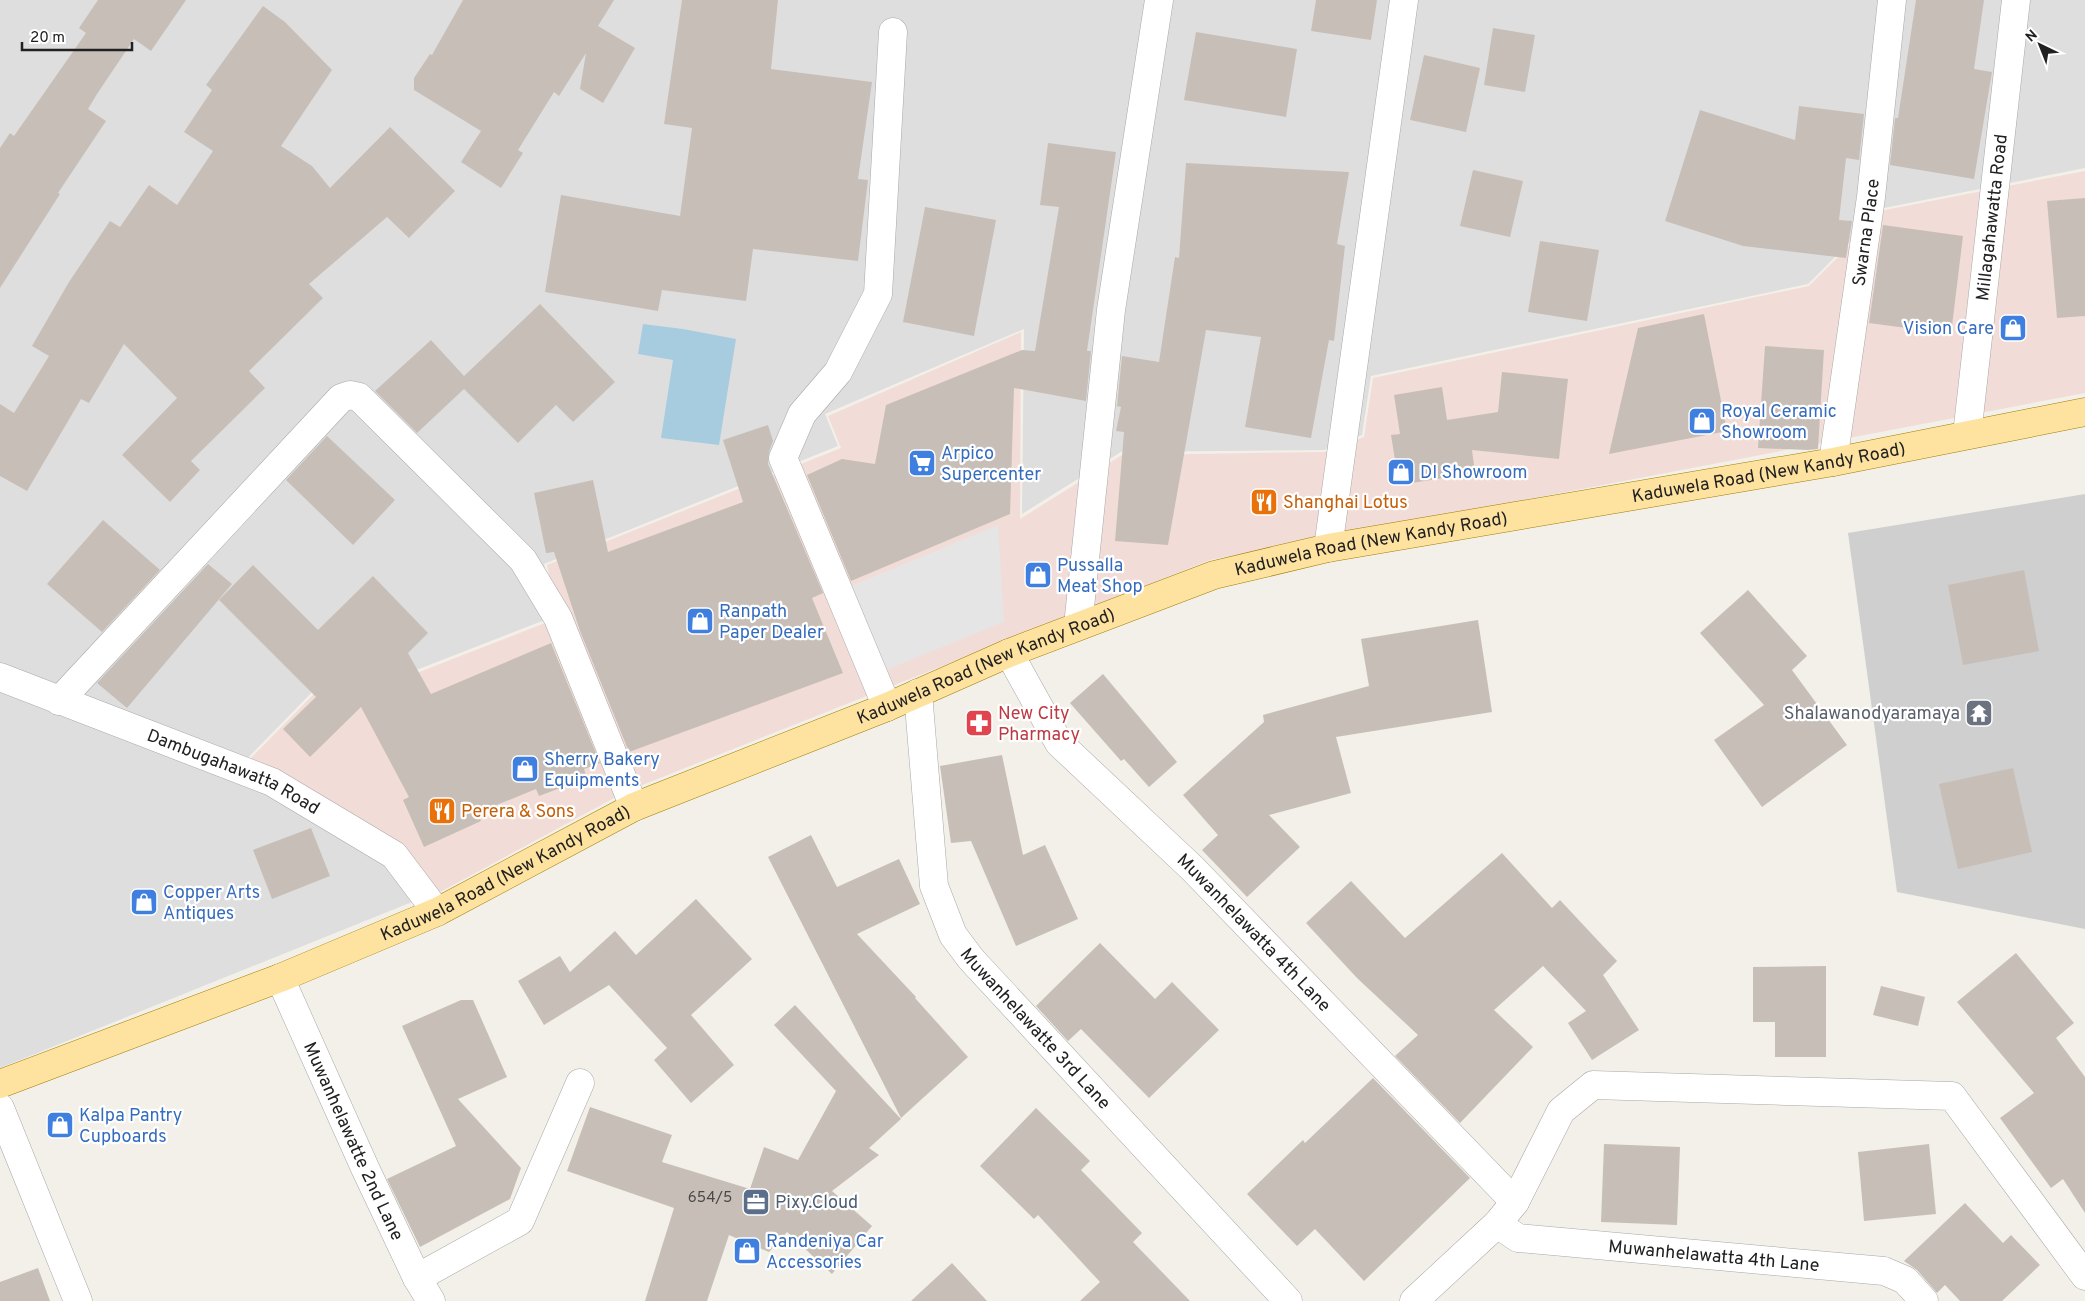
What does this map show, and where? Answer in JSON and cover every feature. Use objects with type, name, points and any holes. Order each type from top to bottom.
[{"type":"main road","name":"Kaduwela Road (New Kandy Road)","points":[[0,1084],[280,978],[437,912],[634,806],[887,707],[1009,653],[1214,576],[1328,548],[1833,462],[2085,412]]},
{"type":"street","points":[[1078,626],[1112,310],[1159,0]]},
{"type":"street","points":[[1328,548],[1404,0]]},
{"type":"street","name":"Swarna Place","points":[[1833,462],[1871,197],[1892,0]]},
{"type":"street","name":"Millagahawatta Road","points":[[1967,435],[2016,0]]},
{"type":"street","points":[[887,707],[783,458],[802,414],[838,372],[878,294],[893,32]]},
{"type":"street","points":[[59,701],[340,398],[350,395],[359,397],[523,560],[558,618],[634,806]]},
{"type":"street","name":"Muwanhelawatta 4th Lane","points":[[1009,653],[1058,742],[1192,868],[1515,1202]]},
{"type":"street","name":"Dambugahawatta Road","points":[[0,677],[272,782],[394,856],[437,912]]},
{"type":"street","name":"Muwanhelawatte 3rd Lane","points":[[918,693],[934,886],[953,935],[971,960],[1179,1181],[1288,1301]]},
{"type":"street","name":"Muwanhelawatte 2nd Lane","points":[[280,978],[417,1278],[431,1301]]},
{"type":"street","points":[[417,1278],[520,1220],[580,1083]]},
{"type":"street","points":[[1414,1301],[1497,1224],[1515,1202],[1561,1110],[1593,1085],[1952,1096],[2085,1276]]},
{"type":"street","points":[[0,1108],[78,1301]]},
{"type":"street","name":"Muwanhelawatta 4th Lane","points":[[1497,1224],[1518,1238],[1884,1271],[1905,1280],[1924,1301]]},
{"type":"shaded area","points":[[0,0],[2085,0],[2085,168],[1884,208],[1808,284],[1371,376],[1362,435],[1324,450],[1121,452],[1022,514],[1024,329],[825,414],[838,446],[544,564],[555,616],[396,678],[362,641],[232,774],[369,847],[417,900],[0,1068]]},
{"type":"shaded area","points":[[2085,171],[2085,393],[1210,560],[627,791],[440,892],[399,846],[250,759],[362,645],[396,681],[558,618],[547,565],[841,448],[828,416],[1021,332],[1020,519],[1122,455],[1325,452],[1364,437],[1373,378],[1809,286],[1885,210]]},
{"type":"shaded area","name":"Shalawanodyaramaya","points":[[2085,494],[2085,929],[1897,892],[1848,533]]},
{"type":"shaded area","points":[[998,525],[1004,622],[886,670],[851,586]]},
{"type":"water","points":[[643,324],[736,339],[719,445],[661,438],[673,360],[638,354]]},
{"type":"building","points":[[98,0],[186,0],[151,51],[134,39],[97,94],[88,109],[106,121],[58,193],[60,194],[0,288],[0,148],[10,133],[14,136],[86,33],[79,28]]},
{"type":"building","points":[[463,0],[614,0],[598,26],[635,48],[603,103],[580,89],[586,53],[559,96],[554,92],[518,150],[523,153],[501,188],[461,162],[481,131],[414,90],[414,78],[430,54],[432,55]]},
{"type":"building","points":[[682,0],[778,0],[771,69],[872,82],[858,179],[868,180],[858,261],[753,249],[746,301],[662,290],[658,311],[545,292],[561,195],[680,216],[692,128],[664,124]]},
{"type":"building","points":[[1316,0],[1377,0],[1371,40],[1311,31]]},
{"type":"building","points":[[1916,0],[1984,0],[1974,69],[1992,72],[1974,179],[1890,165],[1895,118],[1898,118]]},
{"type":"building","points":[[263,6],[285,22],[332,70],[281,146],[312,166],[330,188],[390,127],[455,191],[409,238],[387,217],[309,284],[323,298],[249,371],[265,388],[191,461],[200,470],[170,502],[122,455],[177,398],[124,344],[89,403],[81,399],[27,491],[0,476],[0,404],[14,413],[49,356],[32,346],[69,282],[110,221],[120,227],[149,185],[177,205],[213,151],[184,132],[212,90],[206,85]]},
{"type":"building","points":[[1493,28],[1535,35],[1525,92],[1484,85]]},
{"type":"building","points":[[1196,32],[1297,49],[1286,117],[1184,100]]},
{"type":"building","points":[[1424,55],[1480,68],[1466,132],[1410,120]]},
{"type":"building","points":[[1799,106],[1864,114],[1859,160],[1846,158],[1839,220],[1852,221],[1846,258],[1743,246],[1665,221],[1700,110],[1795,140]]},
{"type":"building","name":"Arpico Supercenter","points":[[1048,143],[1116,152],[1087,351],[1091,351],[1086,401],[1014,388],[1010,514],[851,581],[807,475],[842,459],[875,464],[886,405],[1022,350],[1035,351],[1059,207],[1040,205]]},
{"type":"building","points":[[1186,163],[1349,172],[1337,244],[1345,246],[1334,341],[1329,340],[1311,438],[1245,427],[1261,337],[1206,330],[1168,545],[1115,541],[1124,432],[1116,431],[1121,407],[1117,406],[1122,356],[1159,362],[1175,257],[1179,258]]},
{"type":"building","points":[[1473,170],[1523,181],[1510,237],[1460,226]]},
{"type":"building","points":[[2085,198],[2085,316],[2057,318],[2047,201]]},
{"type":"building","points":[[925,207],[996,220],[974,336],[903,322]]},
{"type":"building","points":[[1883,225],[1963,236],[1951,334],[1869,323]]},
{"type":"building","points":[[1540,241],[1599,250],[1587,321],[1528,312]]},
{"type":"building","points":[[540,304],[615,382],[573,422],[556,405],[518,443],[464,389],[417,433],[375,391],[431,340],[464,376]]},
{"type":"building","points":[[1704,314],[1727,431],[1609,454],[1638,328]]},
{"type":"building","points":[[1765,346],[1824,350],[1818,449],[1758,448]]},
{"type":"building","points":[[1502,372],[1568,379],[1559,459],[1472,450],[1475,473],[1399,485],[1391,435],[1400,434],[1394,395],[1442,387],[1447,420],[1498,412]]},
{"type":"building","name":"Ranpath Paper Dealer","points":[[768,425],[773,441],[769,452],[768,464],[823,593],[812,598],[843,673],[629,752],[580,631],[554,552],[546,553],[534,493],[593,480],[608,552],[743,502],[723,440]]},
{"type":"building","points":[[327,436],[395,500],[353,545],[286,480]]},
{"type":"building","points":[[103,520],[160,570],[102,632],[47,584]]},
{"type":"building","points":[[208,564],[232,584],[127,708],[97,683]]},
{"type":"building","points":[[253,565],[318,630],[373,576],[428,633],[408,653],[431,694],[551,643],[600,763],[584,769],[587,778],[539,796],[536,789],[477,813],[481,821],[424,847],[403,800],[409,797],[361,707],[310,757],[283,729],[316,697],[219,600]]},
{"type":"building","points":[[2024,570],[2039,651],[1963,665],[1948,585]]},
{"type":"building","points":[[1748,590],[1807,656],[1792,670],[1847,745],[1762,807],[1714,740],[1764,705],[1700,633]]},
{"type":"building","points":[[1478,620],[1492,712],[1336,737],[1351,793],[1269,815],[1300,847],[1247,897],[1202,850],[1218,835],[1183,795],[1264,722],[1263,715],[1369,686],[1361,639]]},
{"type":"building","points":[[1103,674],[1177,762],[1149,787],[1124,759],[1121,761],[1070,703]]},
{"type":"building","points":[[1002,755],[1023,855],[1045,845],[1078,919],[1016,946],[971,841],[951,843],[940,766]]},
{"type":"building","points":[[2013,768],[2032,852],[1958,869],[1939,784]]},
{"type":"building","points":[[311,828],[330,876],[272,899],[253,850]]},
{"type":"building","points":[[811,835],[837,887],[899,859],[920,904],[857,934],[916,997],[968,1057],[901,1118],[768,857]]},
{"type":"building","points":[[1502,853],[1552,908],[1560,900],[1617,961],[1603,975],[1639,1030],[1592,1060],[1568,1023],[1586,1011],[1543,966],[1494,1010],[1533,1047],[1460,1123],[1395,1056],[1418,1035],[1357,978],[1306,923],[1351,881],[1405,938]]},
{"type":"building","points":[[696,899],[752,959],[691,1015],[734,1065],[691,1103],[654,1060],[667,1048],[609,985],[544,1025],[518,981],[560,956],[570,972],[615,931],[636,955]]},
{"type":"building","points":[[1100,943],[1155,999],[1172,982],[1219,1030],[1149,1098],[1081,1029],[1068,1041],[1036,1006]]},
{"type":"building","points":[[2016,953],[2074,1023],[2056,1038],[2085,1077],[2085,1213],[2063,1179],[2051,1188],[2000,1118],[2034,1093],[1957,1002]]},
{"type":"building","points":[[1826,966],[1826,1057],[1775,1057],[1775,1022],[1753,1022],[1753,967]]},
{"type":"building","points":[[1881,986],[1925,997],[1918,1026],[1873,1015]]},
{"type":"building","points":[[461,1000],[473,1000],[507,1077],[458,1099],[521,1168],[510,1199],[420,1247],[387,1179],[456,1146],[402,1026]]},
{"type":"building","points":[[795,1005],[901,1119],[869,1148],[879,1155],[832,1191],[872,1226],[832,1274],[787,1232],[769,1252],[729,1235],[707,1301],[645,1301],[674,1208],[567,1171],[590,1107],[672,1135],[662,1162],[750,1189],[764,1147],[798,1160],[836,1091],[774,1025]]},
{"type":"building","points":[[1373,1078],[1470,1178],[1364,1281],[1315,1229],[1297,1246],[1247,1194],[1303,1140],[1305,1143]]},
{"type":"building","points":[[1036,1108],[1090,1161],[1081,1170],[1142,1233],[1133,1242],[1190,1301],[1080,1301],[1100,1282],[1038,1215],[1034,1219],[980,1166]]},
{"type":"building","points":[[1604,1144],[1680,1147],[1677,1225],[1601,1222]]},
{"type":"building","points":[[1929,1144],[1936,1214],[1864,1221],[1858,1152]]},
{"type":"building","points":[[1965,1203],[2003,1243],[2011,1235],[2040,1265],[2002,1301],[1960,1301],[1945,1285],[1937,1293],[1917,1270],[1904,1261]]},
{"type":"building","points":[[952,1263],[987,1301],[911,1301]]},
{"type":"building","points":[[38,1268],[50,1301],[0,1301],[0,1282]]},
{"type":"place","name":"Vision Care","points":[[2013,328]]},
{"type":"place","name":"Royal Ceramic Showroom","points":[[1702,421]]},
{"type":"place","name":"Arpico Supercenter","points":[[922,463]]},
{"type":"place","name":"DI Showroom","points":[[1401,472]]},
{"type":"place","name":"Shanghai Lotus","points":[[1264,502]]},
{"type":"place","name":"Pussalla Meat Shop","points":[[1038,575]]},
{"type":"place","name":"Ranpath Paper Dealer","points":[[700,621]]},
{"type":"place","name":"Shalawanodyaramaya","points":[[1979,713]]},
{"type":"place","name":"New City Pharmacy","points":[[979,723]]},
{"type":"place","name":"Sherry Bakery Equipments","points":[[525,769]]},
{"type":"place","name":"Perera & Sons","points":[[442,811]]},
{"type":"place","name":"Copper Arts Antiques","points":[[144,902]]},
{"type":"place","name":"Kalpa Pantry Cupboards","points":[[60,1125]]},
{"type":"place","name":"Pixy.Cloud","points":[[756,1202]]},
{"type":"place","name":"Randeniya Car Accessories","points":[[747,1251]]}]
